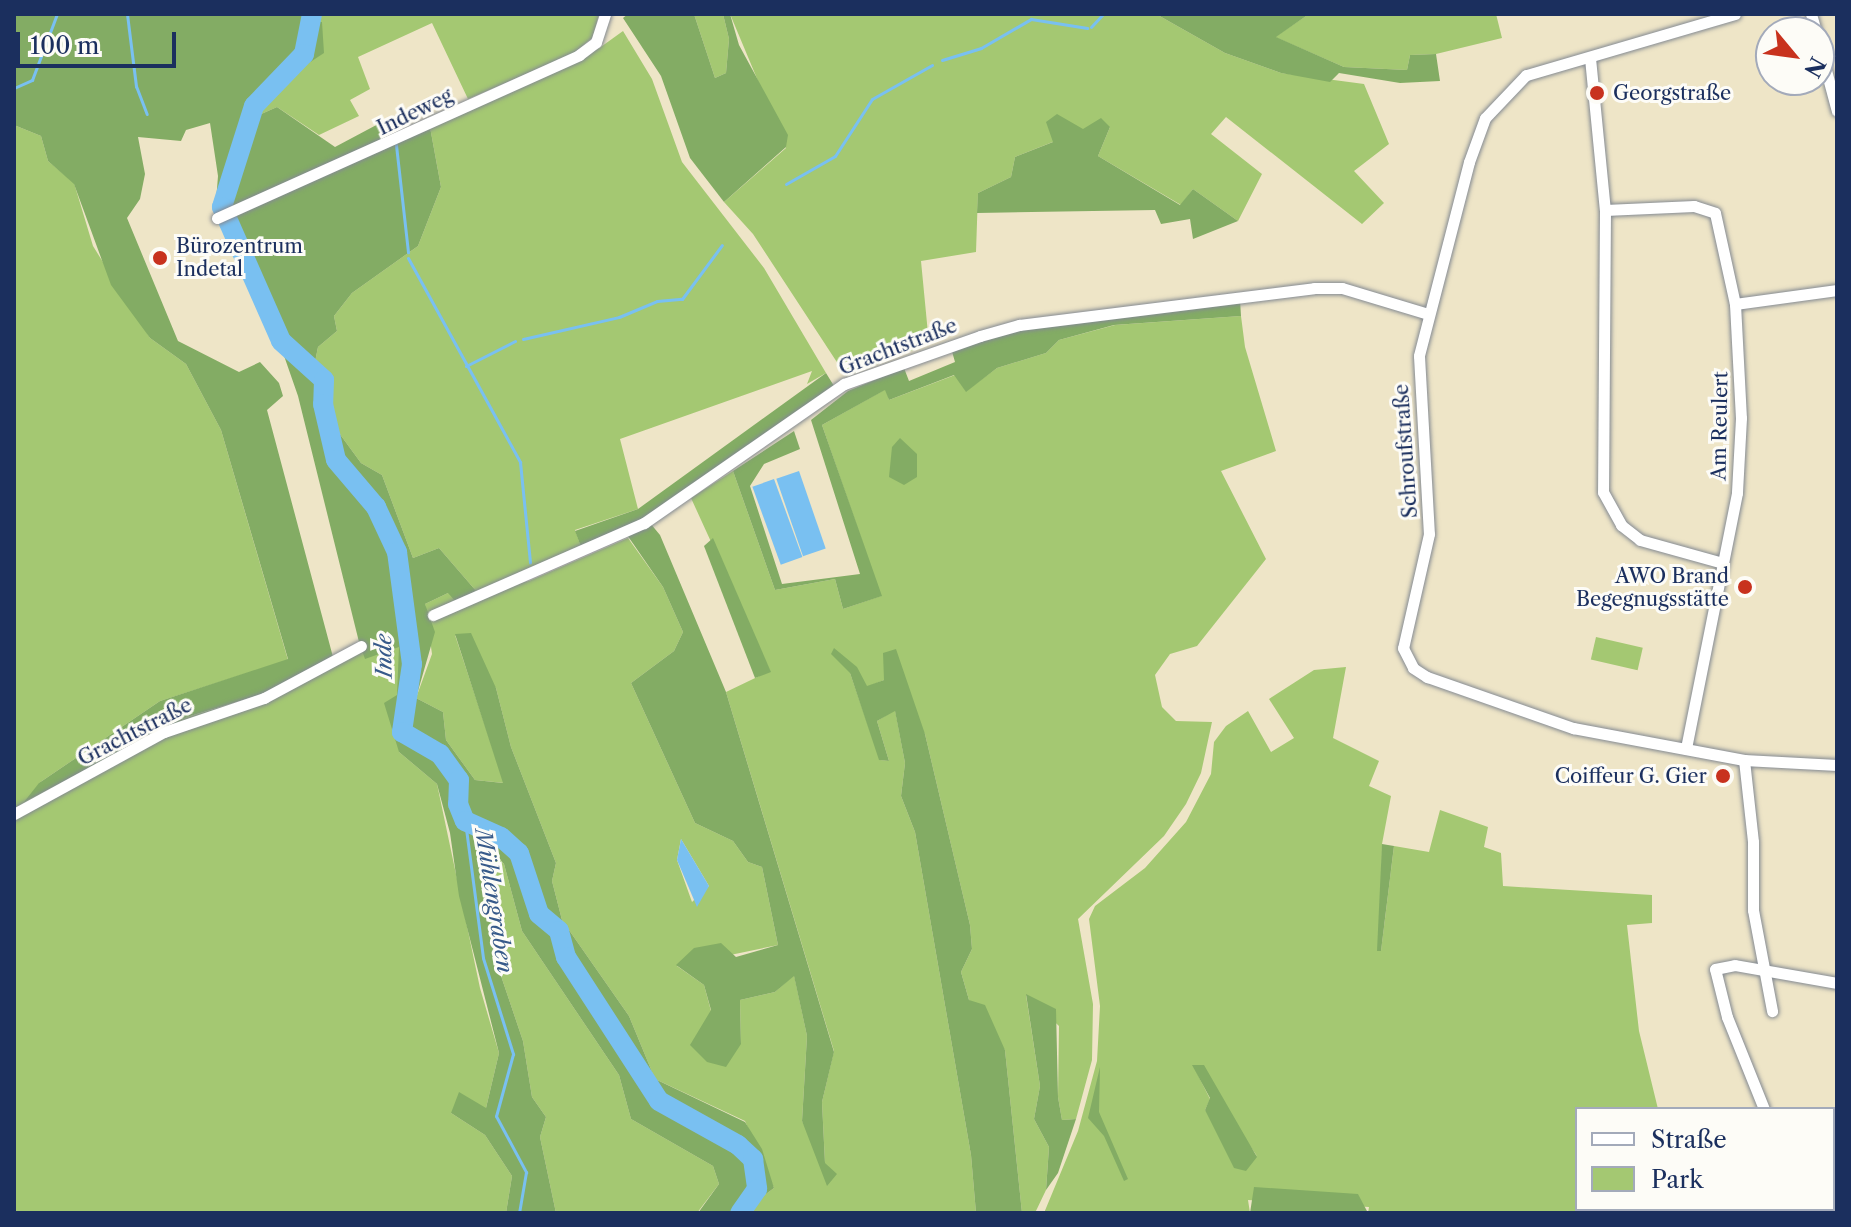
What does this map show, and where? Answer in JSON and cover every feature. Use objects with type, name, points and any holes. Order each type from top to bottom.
[{"type":"street","name":"Indeweg","points":[[217,218],[579,55],[596,42],[605,14]]},
{"type":"street","name":"Schroufstraße","points":[[1735,14],[1526,75],[1485,118],[1428,314],[1418,397],[1429,534],[1404,630],[1404,656],[1427,677],[1546,719],[1744,760],[1837,765]]},
{"type":"street","points":[[1590,58],[1605,210],[1603,492],[1621,525],[1640,540],[1723,563]]},
{"type":"street","name":"Am Reulert","points":[[1605,210],[1694,206],[1715,213],[1735,304],[1741,418],[1737,493],[1686,749]]},
{"type":"street","name":"Grachtstraße","points":[[433,615],[644,523],[844,384],[980,336],[1019,325],[1314,288],[1342,288],[1428,314]]},
{"type":"street","points":[[1735,304],[1837,290]]},
{"type":"street","name":"Grachtstraße","points":[[14,814],[164,732],[264,698],[361,646]]},
{"type":"street","points":[[1744,760],[1762,970],[1772,1011]]},
{"type":"street","points":[[1763,1107],[1755,1082],[1743,1065],[1714,978],[1722,964],[1837,983]]},
{"type":"green space","points":[[14,14],[312,14],[312,22],[322,22],[324,53],[289,76],[275,74],[247,105],[259,115],[277,107],[335,147],[382,122],[390,139],[377,153],[430,127],[441,187],[418,246],[352,293],[334,316],[337,331],[318,347],[315,362],[332,388],[331,422],[361,463],[382,475],[413,558],[439,548],[477,592],[456,602],[448,593],[425,604],[435,632],[416,698],[443,712],[446,740],[475,780],[503,783],[455,634],[471,633],[496,688],[511,747],[556,863],[552,881],[562,920],[629,1016],[655,1079],[745,1122],[762,1149],[774,1188],[741,1213],[698,1213],[719,1184],[713,1166],[631,1119],[619,1075],[522,931],[504,864],[492,850],[497,964],[523,1041],[532,1097],[546,1117],[540,1137],[556,1213],[506,1213],[512,1176],[485,1135],[451,1113],[459,1092],[486,1108],[499,1053],[459,896],[450,833],[437,784],[399,752],[384,703],[397,695],[399,647],[365,659],[359,642],[298,396],[282,350],[270,338],[215,214],[218,176],[210,123],[186,130],[181,141],[138,137],[145,174],[140,199],[127,218],[178,341],[239,372],[260,362],[279,383],[283,396],[267,410],[333,657],[263,694],[187,717],[24,802],[39,783],[160,701],[288,659],[221,430],[186,364],[150,338],[111,285],[74,184],[48,161],[41,136],[14,125]]},
{"type":"green space","points":[[312,14],[599,14],[593,37],[573,54],[468,99],[432,23],[358,57],[370,89],[350,100],[359,116],[319,135],[277,107],[259,115],[246,105],[321,22],[312,22]]},
{"type":"green space","points":[[628,14],[694,14],[715,78],[726,73],[729,39],[723,14],[730,14],[739,45],[788,135],[786,147],[724,202],[690,158],[661,76],[623,18]]},
{"type":"green space","points":[[694,14],[723,14],[729,39],[726,73],[715,78]]},
{"type":"green space","points":[[730,14],[1156,14],[1225,53],[1281,73],[1364,84],[1389,144],[1354,171],[1384,203],[1362,224],[1226,117],[1211,134],[1262,174],[1238,221],[1193,189],[1181,205],[1098,156],[1110,127],[1083,130],[1015,157],[1011,177],[978,193],[976,252],[921,261],[929,344],[846,376],[753,234],[724,202],[786,148]]},
{"type":"green space","points":[[1156,14],[1309,14],[1276,37],[1344,67],[1407,70],[1410,55],[1436,54],[1440,81],[1400,83],[1339,73],[1330,82],[1281,73],[1225,53]]},
{"type":"green space","points":[[1309,14],[1496,14],[1502,38],[1436,54],[1410,55],[1407,70],[1344,67],[1275,37]]},
{"type":"green space","points":[[623,31],[652,79],[682,162],[764,268],[826,373],[807,384],[812,371],[620,439],[638,509],[575,530],[581,547],[483,591],[529,581],[628,538],[663,587],[683,632],[674,651],[631,683],[695,823],[733,841],[748,862],[762,867],[778,945],[677,966],[704,985],[711,1011],[741,1044],[740,1000],[775,992],[794,975],[807,1036],[802,1121],[825,1163],[822,1102],[834,1051],[726,692],[770,671],[691,498],[733,471],[775,590],[835,579],[843,609],[881,596],[822,425],[886,389],[889,400],[955,375],[966,391],[997,368],[1046,353],[1059,340],[1115,325],[1241,316],[1245,347],[1276,451],[1221,471],[1266,559],[1197,646],[1170,654],[1155,675],[1162,707],[1176,721],[1212,722],[1201,773],[1186,804],[1164,836],[1078,919],[1093,1004],[1092,1060],[1076,1119],[1062,1120],[1058,1097],[1059,1026],[1026,995],[1040,1086],[1034,1119],[1049,1147],[1046,1190],[1035,1213],[1022,1213],[1005,1050],[969,1000],[961,972],[972,949],[970,925],[925,734],[884,680],[867,687],[850,673],[880,760],[889,761],[877,721],[895,710],[905,763],[901,796],[915,832],[971,1155],[976,1213],[741,1213],[774,1188],[745,1121],[655,1079],[629,1016],[562,920],[552,881],[556,863],[511,747],[496,688],[455,635],[504,783],[475,780],[446,740],[443,712],[416,698],[432,654],[425,604],[448,593],[477,592],[439,548],[413,558],[382,475],[361,463],[331,422],[332,388],[315,362],[318,347],[337,331],[334,316],[352,293],[418,246],[441,187],[430,127],[598,49]],"holes":[[[681,839],[709,886],[692,902],[677,860]]]},
{"type":"green space","points":[[1057,114],[1083,129],[1101,118],[1110,127],[1098,156],[1180,205],[1193,189],[1238,221],[1193,239],[1190,219],[1161,224],[1155,210],[977,213],[978,193],[1011,177],[1015,157],[1053,142],[1046,122]]},
{"type":"green space","points":[[14,125],[41,136],[48,161],[74,183],[93,246],[150,338],[186,364],[221,430],[288,660],[160,701],[39,783],[187,717],[264,694],[359,642],[399,646],[399,752],[437,784],[480,988],[499,1053],[486,1108],[451,1113],[485,1135],[512,1176],[506,1213],[14,1213]]},
{"type":"green space","points":[[1240,300],[1241,316],[1114,325],[1059,340],[1046,353],[997,368],[966,392],[954,375],[889,400],[885,390],[822,425],[882,596],[843,609],[835,579],[775,590],[733,471],[794,431],[800,449],[764,464],[750,486],[782,584],[860,574],[811,420],[848,391],[904,368],[909,381],[955,362],[951,348],[1019,327]]},
{"type":"green space","points":[[826,373],[834,386],[645,517],[660,535],[726,692],[834,1052],[822,1102],[825,1163],[837,1174],[827,1186],[802,1121],[807,1036],[794,976],[775,992],[740,1000],[741,1044],[726,1067],[707,1062],[690,1045],[711,1010],[704,985],[676,965],[694,948],[721,943],[736,957],[778,945],[762,867],[748,862],[733,841],[695,823],[631,683],[674,651],[683,632],[663,587],[623,529],[581,547],[575,531],[638,509]]},
{"type":"green space","points":[[900,438],[917,454],[917,477],[904,485],[889,477],[892,447]]},
{"type":"green space","points":[[713,538],[771,672],[755,678],[704,546]]},
{"type":"green space","points":[[1596,637],[1643,648],[1638,670],[1591,659]]},
{"type":"green space","points":[[834,648],[857,667],[867,686],[884,680],[883,653],[896,649],[925,734],[970,925],[972,949],[961,972],[969,1000],[985,1005],[1005,1050],[1022,1213],[976,1213],[971,1155],[915,832],[901,796],[905,763],[895,711],[877,721],[889,761],[879,760],[850,673],[831,654]]},
{"type":"green space","points":[[1346,667],[1333,738],[1379,761],[1369,786],[1391,796],[1382,844],[1381,951],[1394,846],[1429,852],[1440,810],[1488,827],[1484,847],[1501,853],[1503,886],[1652,895],[1652,923],[1627,925],[1639,1031],[1658,1107],[1575,1107],[1575,1211],[1620,1213],[1368,1213],[1369,1207],[1248,1200],[1250,1213],[1044,1213],[1078,1131],[1097,1061],[1100,1006],[1089,919],[1095,906],[1145,868],[1186,822],[1211,774],[1214,742],[1226,726],[1248,711],[1271,752],[1294,738],[1269,699],[1314,670]],"holes":[[[1193,1065],[1257,1156],[1205,1110],[1210,1099]]]},
{"type":"green space","points":[[1382,844],[1394,846],[1381,951],[1377,951]]},
{"type":"green space","points":[[491,849],[504,864],[522,931],[619,1075],[631,1119],[713,1166],[719,1184],[697,1213],[556,1213],[540,1137],[546,1117],[532,1097],[523,1041],[497,964]]},
{"type":"green space","points":[[1026,994],[1056,1009],[1058,1097],[1062,1120],[1076,1119],[1058,1173],[1046,1190],[1049,1147],[1034,1119],[1040,1086]]},
{"type":"green space","points":[[1192,1065],[1204,1065],[1257,1157],[1246,1171],[1234,1168],[1205,1110],[1210,1098]]},
{"type":"green space","points":[[1100,1067],[1099,1112],[1128,1179],[1124,1181],[1104,1136],[1088,1118]]},
{"type":"green space","points":[[1254,1187],[1358,1194],[1368,1213],[1250,1213]]},
{"type":"water","points":[[799,471],[826,549],[803,556],[776,479]]},
{"type":"water","points":[[774,479],[802,557],[781,565],[752,487]]},
{"type":"water","points":[[681,839],[709,886],[697,907],[677,860]]},
{"type":"waterway","points":[[14,88],[32,80],[57,14]]},
{"type":"waterway","points":[[127,14],[136,86],[147,114]]},
{"type":"waterway","name":"Inde","points":[[312,14],[304,54],[254,106],[222,207],[281,341],[324,380],[323,404],[336,460],[376,507],[397,552],[412,664],[402,732],[440,754],[459,780],[458,804],[465,821],[501,837],[519,853],[539,914],[559,931],[566,957],[659,1101],[738,1145],[753,1159],[757,1189],[740,1213]]},
{"type":"waterway","points":[[1091,27],[1103,14]]},
{"type":"waterway","points":[[942,60],[981,48],[1031,19],[1087,28]]},
{"type":"waterway","points":[[786,184],[835,156],[872,99],[932,65]]},
{"type":"waterway","points":[[396,145],[408,252]]},
{"type":"waterway","points":[[523,339],[619,317],[657,301],[682,299],[722,245]]},
{"type":"waterway","points":[[408,258],[520,462],[530,563]]},
{"type":"waterway","points":[[466,366],[515,341]]},
{"type":"waterway","name":"Mühlengraben","points":[[465,821],[483,958],[513,1054],[496,1116],[526,1172],[519,1213]]},
{"type":"place","name":"Georgstraße","points":[[1597,93]]},
{"type":"place","name":"Bürozentrum Indetal","points":[[160,258]]},
{"type":"place","name":"AWO Brand Begegnugsstätte","points":[[1745,587]]},
{"type":"place","name":"Coiffeur G. Gier","points":[[1723,776]]}]
